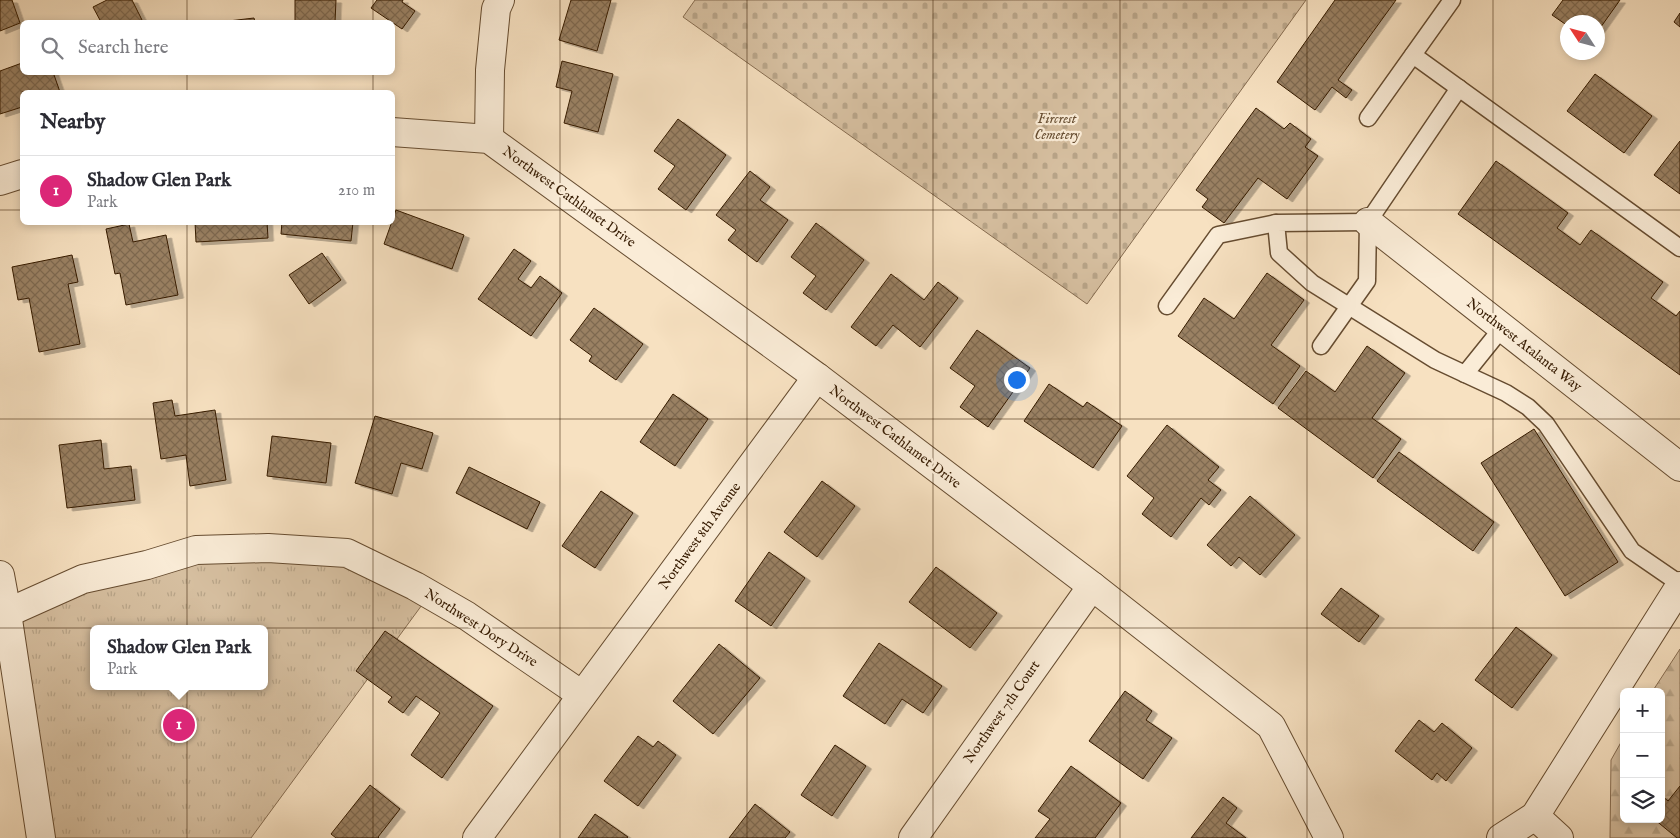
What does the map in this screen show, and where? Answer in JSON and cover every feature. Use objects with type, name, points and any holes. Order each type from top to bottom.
[{"type":"street","points":[[489,139],[490,70],[496,9],[500,0]]},
{"type":"street","name":"Northwest Cathlamet Drive","points":[[395,132],[489,139],[817,377],[1092,586],[1271,726],[1329,838]]},
{"type":"street","points":[[0,181],[20,175]]},
{"type":"street","name":"Northwest Atalanta Way","points":[[1368,222],[1680,467]]},
{"type":"street","name":"Northwest 8th Avenue","points":[[477,838],[817,377]]},
{"type":"street","name":"Northwest Dory Drive","points":[[4,614],[83,578],[147,565],[196,550],[268,548],[347,554],[415,586],[467,616],[582,695]]},
{"type":"street","points":[[0,575],[4,614],[41,838]]},
{"type":"street","points":[[1501,838],[1535,816],[1680,585]]},
{"type":"street","name":"Northwest 7th Court","points":[[913,838],[1092,586]]},
{"type":"street","points":[[1535,816],[1560,838]]},
{"type":"lane","points":[[1368,118],[1452,0]]},
{"type":"lane","points":[[1413,54],[1680,248]]},
{"type":"lane","points":[[1321,346],[1367,280],[1368,222],[1459,88]]},
{"type":"lane","points":[[1167,306],[1218,235],[1276,222],[1368,222]]},
{"type":"lane","points":[[1276,222],[1279,253],[1312,283],[1435,360],[1506,393],[1528,407],[1546,424],[1632,551],[1680,585]]},
{"type":"lane","points":[[1465,374],[1502,328]]},
{"type":"green space","name":"Fircrest Cemetery","points":[[695,0],[1306,0],[1087,304],[683,17]]},
{"type":"green space","points":[[347,553],[430,594],[251,838],[41,838],[7,613],[147,565]]},
{"type":"green space","points":[[1680,649],[1680,838],[1610,838],[1611,760],[1620,744],[1620,823],[1665,823],[1665,688],[1655,688]]},
{"type":"building","points":[[0,0],[12,0],[20,23],[0,31]]},
{"type":"building","points":[[107,0],[132,0],[142,20],[100,20],[93,7]]},
{"type":"building","points":[[295,0],[336,0],[335,20],[295,20]]},
{"type":"building","points":[[377,0],[403,0],[402,2],[415,11],[402,29],[395,24],[395,20],[389,20],[371,8]]},
{"type":"building","points":[[571,0],[611,0],[597,51],[559,40]]},
{"type":"building","points":[[1335,0],[1396,0],[1338,80],[1352,90],[1346,98],[1332,87],[1315,110],[1277,82]]},
{"type":"building","points":[[1563,0],[1620,0],[1605,21],[1605,15],[1560,15],[1560,20],[1552,15]]},
{"type":"building","points":[[1680,13],[1680,27],[1674,22]]},
{"type":"building","points":[[254,18],[254,20],[237,20]]},
{"type":"building","points":[[562,61],[613,74],[598,132],[564,123],[572,91],[556,87]]},
{"type":"building","points":[[20,64],[20,75],[54,75],[59,90],[20,90],[20,108],[0,114],[0,71]]},
{"type":"building","points":[[1595,74],[1652,116],[1624,153],[1567,111]]},
{"type":"building","points":[[1256,108],[1284,129],[1290,123],[1311,139],[1305,147],[1318,156],[1287,199],[1258,178],[1224,223],[1202,207],[1208,199],[1196,190]]},
{"type":"building","points":[[678,119],[726,155],[686,210],[658,189],[675,166],[654,151]]},
{"type":"building","points":[[1680,141],[1680,194],[1654,175]]},
{"type":"building","points":[[1496,161],[1568,213],[1557,228],[1580,245],[1591,230],[1663,282],[1651,298],[1676,316],[1680,311],[1680,375],[1458,214]]},
{"type":"building","points":[[750,171],[770,187],[760,200],[788,220],[757,262],[728,240],[736,230],[716,215]]},
{"type":"building","points":[[396,210],[464,235],[452,269],[384,244],[391,225],[395,225]]},
{"type":"building","points":[[816,223],[864,260],[826,310],[803,293],[816,276],[791,257]]},
{"type":"building","points":[[129,225],[133,242],[166,235],[178,295],[126,305],[120,273],[115,274],[106,229]]},
{"type":"building","points":[[195,225],[267,225],[268,238],[196,242]]},
{"type":"building","points":[[282,225],[353,225],[351,241],[281,234]]},
{"type":"building","points":[[514,249],[531,261],[518,279],[531,288],[540,276],[562,293],[531,336],[478,299]]},
{"type":"building","points":[[322,253],[341,280],[309,304],[289,275]]},
{"type":"building","points":[[72,255],[78,282],[68,284],[80,344],[39,352],[29,298],[18,300],[12,267]]},
{"type":"building","points":[[1267,273],[1304,300],[1271,345],[1300,366],[1273,404],[1178,336],[1204,298],[1234,319]]},
{"type":"building","points":[[891,274],[924,300],[938,282],[958,298],[920,347],[893,325],[876,346],[851,327]]},
{"type":"building","points":[[594,308],[643,344],[616,380],[589,361],[592,356],[570,340]]},
{"type":"building","points":[[977,330],[1030,368],[988,427],[960,407],[975,386],[950,368]]},
{"type":"building","points":[[1367,346],[1405,373],[1372,418],[1401,439],[1373,478],[1278,408],[1306,371],[1335,392]]},
{"type":"building","points":[[1049,384],[1083,407],[1087,402],[1122,426],[1093,468],[1024,421]]},
{"type":"building","points":[[673,394],[708,419],[675,466],[640,442]]},
{"type":"building","points":[[172,400],[175,416],[215,410],[226,480],[190,486],[186,455],[161,459],[153,403]]},
{"type":"building","points":[[375,416],[433,433],[422,469],[401,463],[392,494],[355,483]]},
{"type":"building","points":[[1167,425],[1219,467],[1208,480],[1221,490],[1209,505],[1201,498],[1171,537],[1142,514],[1154,498],[1127,476]]},
{"type":"building","points":[[1534,429],[1618,562],[1565,596],[1481,463]]},
{"type":"building","points":[[272,436],[331,443],[326,483],[267,476]]},
{"type":"building","points":[[101,440],[104,469],[131,466],[135,500],[67,508],[59,445]]},
{"type":"building","points":[[1399,452],[1494,522],[1473,551],[1377,481]]},
{"type":"building","points":[[469,467],[540,502],[527,529],[456,493]]},
{"type":"building","points":[[822,481],[855,506],[817,557],[784,532]]},
{"type":"building","points":[[601,491],[633,513],[595,568],[562,546]]},
{"type":"building","points":[[1250,496],[1295,535],[1260,575],[1239,557],[1231,566],[1207,545]]},
{"type":"building","points":[[769,552],[805,578],[771,626],[735,601]]},
{"type":"building","points":[[936,567],[997,613],[970,648],[909,602]]},
{"type":"building","points":[[1341,588],[1379,616],[1359,642],[1321,614]]},
{"type":"building","points":[[1516,627],[1552,655],[1512,708],[1475,680]]},
{"type":"building","points":[[385,631],[493,706],[442,778],[411,755],[440,713],[416,696],[403,713],[388,702],[392,697],[356,671]]},
{"type":"building","points":[[879,643],[942,686],[923,713],[902,699],[885,724],[843,696]]},
{"type":"building","points":[[719,644],[760,678],[713,734],[673,701]]},
{"type":"building","points":[[1125,691],[1152,711],[1146,720],[1172,738],[1143,779],[1089,741]]},
{"type":"building","points":[[1419,720],[1434,732],[1442,723],[1472,748],[1446,781],[1437,773],[1432,780],[1395,751]]},
{"type":"building","points":[[638,736],[653,747],[658,741],[676,755],[638,806],[604,781]]},
{"type":"building","points":[[835,745],[866,766],[832,816],[801,795]]},
{"type":"building","points":[[1071,766],[1121,803],[1095,838],[1035,838],[1050,819],[1038,811]]},
{"type":"building","points":[[370,785],[400,809],[379,838],[336,838],[331,834]]},
{"type":"building","points":[[1680,786],[1680,838],[1677,838],[1659,823],[1665,823],[1665,798],[1668,801]]},
{"type":"building","points":[[1223,797],[1237,808],[1226,823],[1246,838],[1191,838]]},
{"type":"building","points":[[755,804],[790,832],[785,838],[729,838]]},
{"type":"building","points":[[595,814],[628,837],[578,838]]},
{"type":"place","name":"Shadow Glen Park","points":[[179,725]]}]
